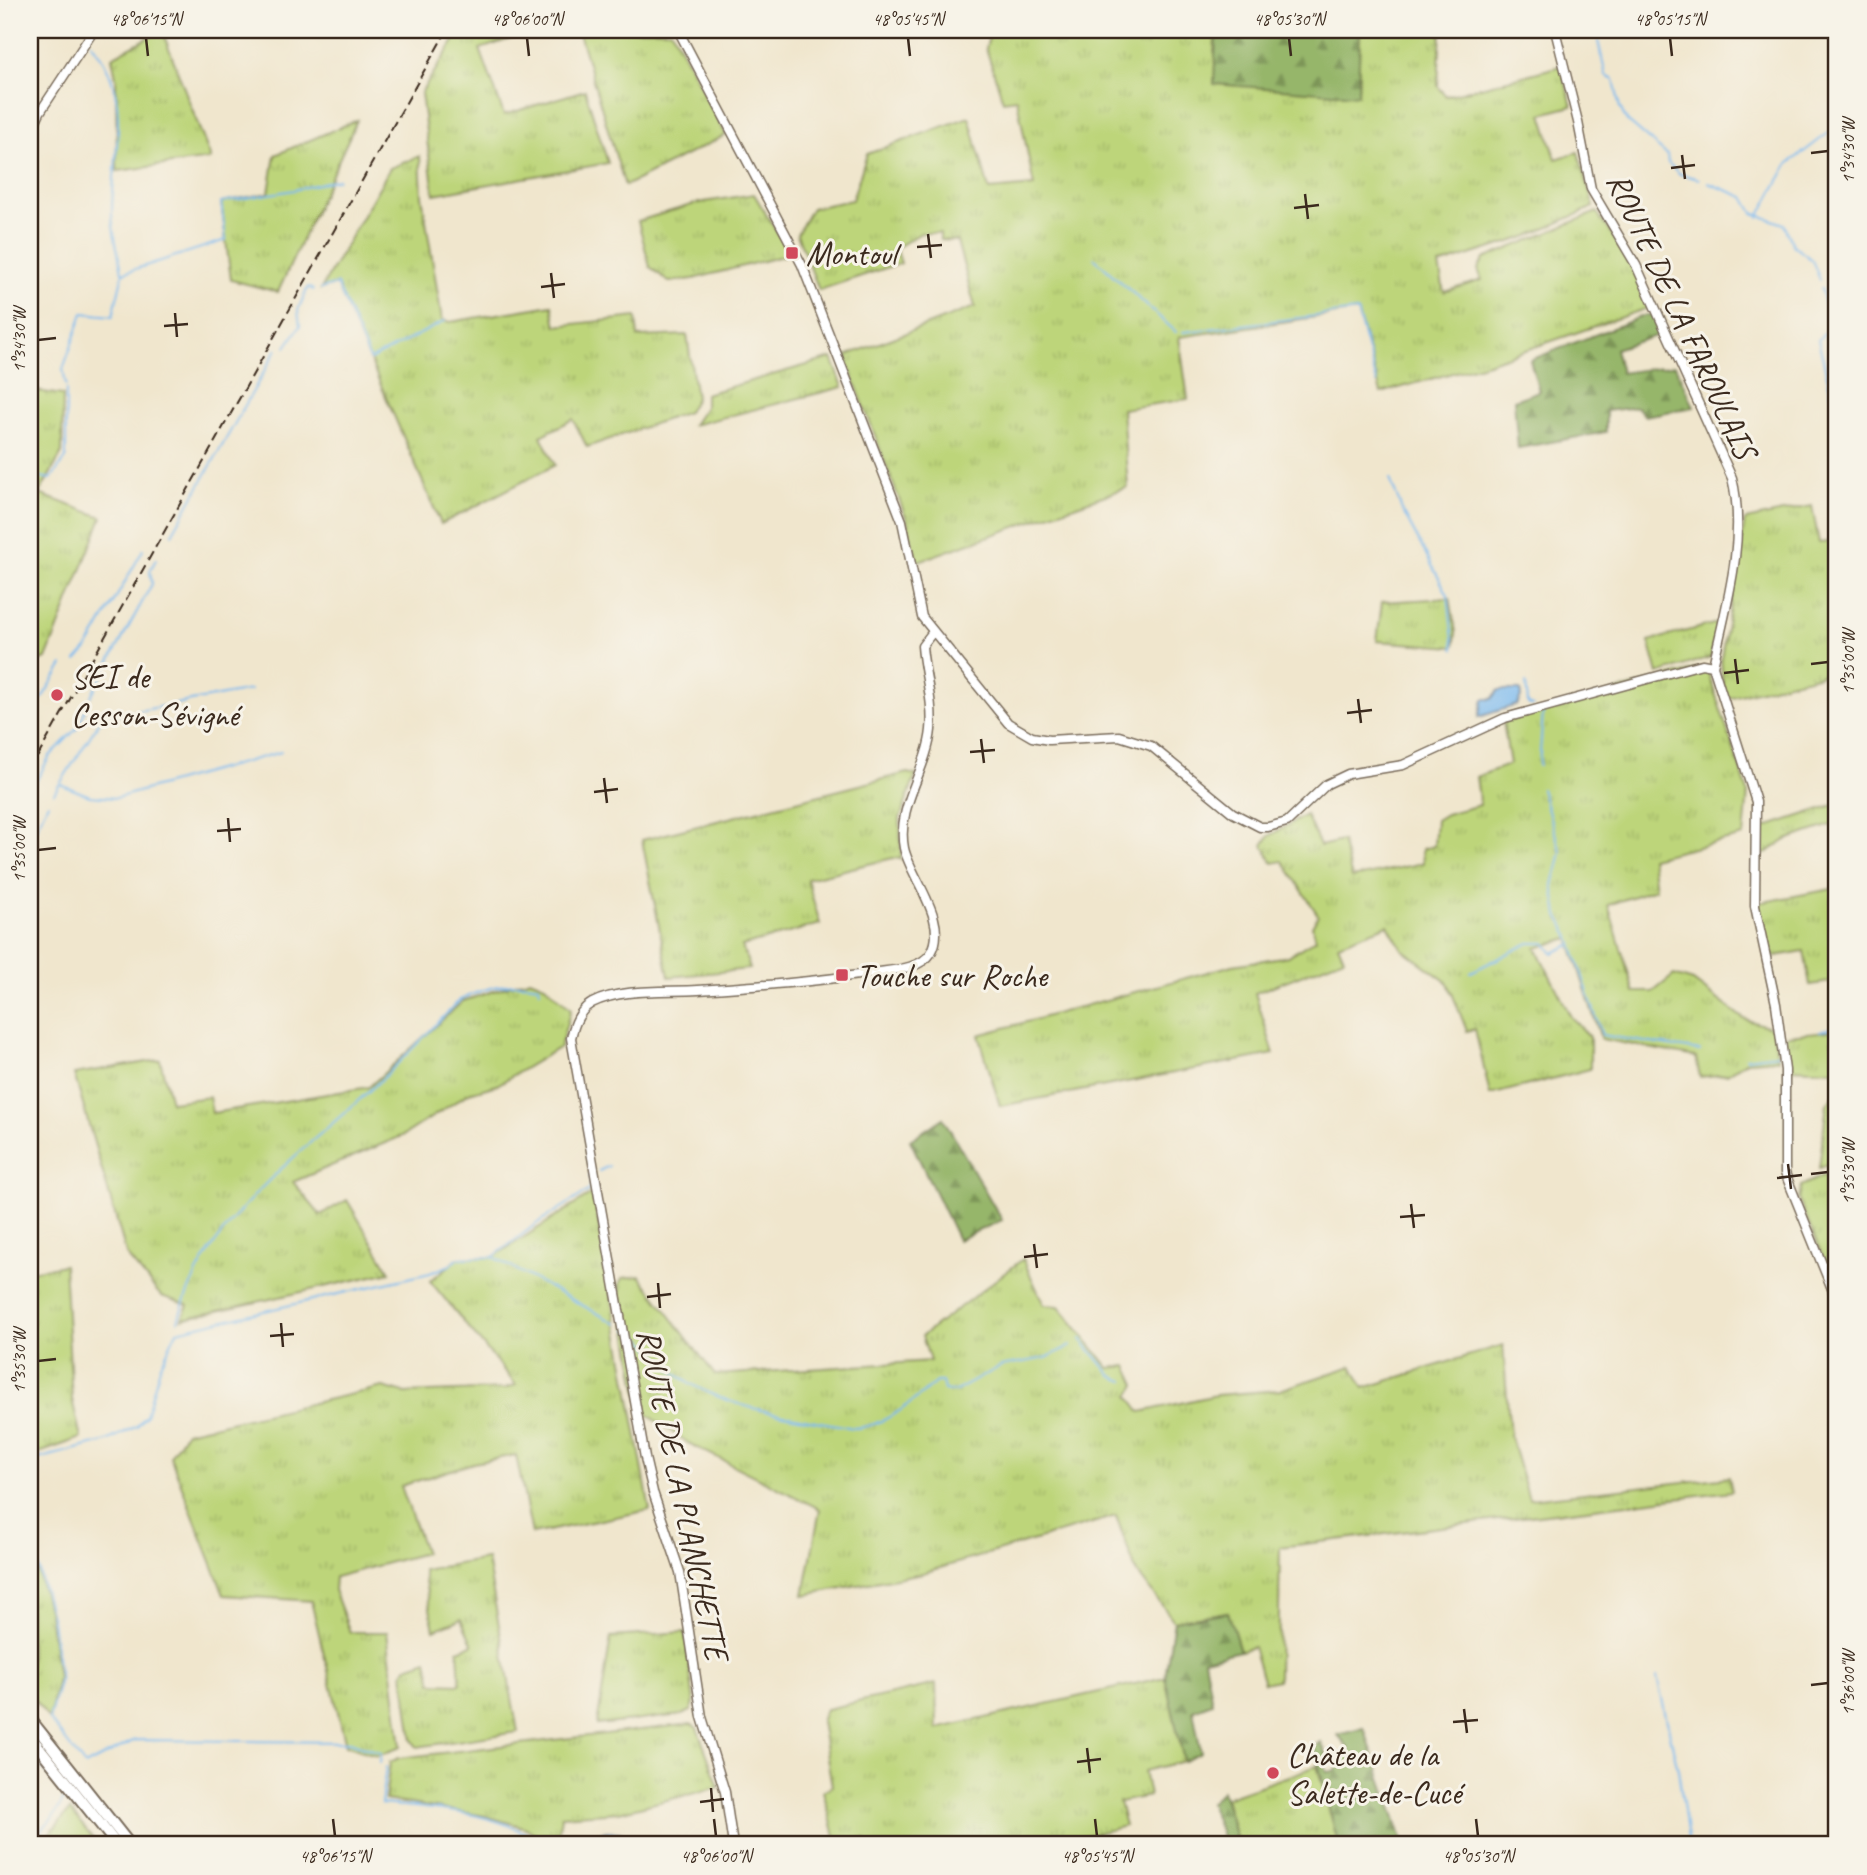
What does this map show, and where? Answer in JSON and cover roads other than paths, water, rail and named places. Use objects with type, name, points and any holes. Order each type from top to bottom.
[{"type":"highway","points":[[30,1719],[130,1845]]},
{"type":"highway","points":[[30,1736],[117,1845]]},
{"type":"street","points":[[30,134],[40,112],[94,30]]},
{"type":"street","points":[[678,30],[802,265],[902,521],[917,604],[932,633],[996,711],[1022,732],[1049,740],[1119,736],[1151,746],[1233,813],[1260,827],[1287,822],[1327,784],[1348,774],[1403,765],[1505,718],[1702,664],[1713,666],[1756,802],[1755,906],[1776,1004],[1785,1070],[1785,1173],[1837,1301]]},
{"type":"street","name":"ROUTE DE LA FAROULAIS","points":[[1555,30],[1578,122],[1591,189],[1636,265],[1732,478],[1739,513],[1738,530],[1713,666]]},
{"type":"street","name":"ROUTE DE LA PLANCHETTE","points":[[733,1845],[724,1791],[702,1717],[680,1572],[653,1493],[645,1458],[571,1038],[582,1011],[602,1000],[644,993],[820,982],[907,967],[926,959],[933,945],[933,925],[928,899],[905,850],[903,824],[931,733],[931,702],[922,646],[932,633]]},
{"type":"water","points":[[1499,690],[1520,690],[1521,697],[1517,705],[1479,717],[1483,699],[1492,699]]},
{"type":"water","points":[[607,1831],[621,1833],[624,1845],[573,1845],[573,1839]]},
{"type":"waterway","points":[[1598,41],[1606,76],[1614,80],[1620,108],[1627,121],[1667,155],[1668,163],[1680,174],[1699,179]]},
{"type":"waterway","points":[[91,43],[105,63],[117,104],[112,213],[122,272]]},
{"type":"waterway","points":[[1759,217],[1788,164],[1831,131]]},
{"type":"waterway","points":[[66,385],[63,369],[83,313],[113,316],[123,273],[226,240],[221,202],[294,190],[338,179]]},
{"type":"waterway","points":[[1708,183],[1744,197],[1753,213],[1784,224],[1793,245],[1812,260],[1820,280]]},
{"type":"waterway","points":[[1094,258],[1176,332]]},
{"type":"waterway","points":[[321,289],[337,284],[370,360],[445,321]]},
{"type":"waterway","points":[[286,347],[300,326],[298,310],[308,287],[313,290]]},
{"type":"waterway","points":[[1821,288],[1831,326],[1818,340],[1837,415]]},
{"type":"waterway","points":[[1183,332],[1357,311],[1377,383]]},
{"type":"waterway","points":[[172,534],[277,349]]},
{"type":"waterway","points":[[30,475],[51,479],[66,458],[66,390]]},
{"type":"waterway","points":[[1390,479],[1402,510],[1448,595],[1454,649]]},
{"type":"waterway","points":[[76,661],[87,649],[143,550]]},
{"type":"waterway","points":[[91,696],[152,584],[150,571],[156,559]]},
{"type":"waterway","points":[[30,717],[63,665]]},
{"type":"waterway","points":[[1526,683],[1528,704],[1533,706]]},
{"type":"waterway","points":[[54,793],[98,724],[106,717],[250,690]]},
{"type":"waterway","points":[[30,792],[50,756],[79,726],[86,707]]},
{"type":"waterway","points":[[1539,766],[1543,712]]},
{"type":"waterway","points":[[60,784],[90,796],[116,798],[281,752]]},
{"type":"waterway","points":[[1541,789],[1561,852],[1553,885],[1558,915],[1569,935],[1602,1035],[1700,1051]]},
{"type":"waterway","points":[[30,873],[33,867],[33,834],[48,803]]},
{"type":"waterway","points":[[1471,972],[1529,943],[1545,943],[1553,953],[1570,945]]},
{"type":"waterway","points":[[178,1321],[191,1285],[209,1252],[231,1221],[284,1166],[381,1080],[460,1000],[479,991],[508,984],[539,986],[540,991]]},
{"type":"waterway","points":[[1820,1031],[1837,1026]]},
{"type":"waterway","points":[[1746,1058],[1778,1054]]},
{"type":"waterway","points":[[599,1171],[609,1166]]},
{"type":"waterway","points":[[493,1257],[536,1224],[591,1189],[590,1175]]},
{"type":"waterway","points":[[30,1461],[107,1441],[137,1426],[146,1416],[160,1367],[177,1331],[430,1273],[459,1258],[493,1257],[617,1324]]},
{"type":"waterway","points":[[627,1329],[642,1340],[675,1374],[702,1390],[744,1406],[854,1428],[865,1427],[887,1418],[936,1382],[942,1382],[944,1390],[954,1392],[1001,1366],[1046,1358],[1070,1346]]},
{"type":"waterway","points":[[1081,1339],[1112,1376],[1124,1381]]},
{"type":"waterway","points":[[30,1537],[52,1620],[60,1679],[49,1719],[85,1766],[135,1740],[350,1742],[381,1753],[380,1763]]},
{"type":"waterway","points":[[1657,1677],[1678,1770],[1689,1845]]},
{"type":"waterway","points":[[30,1840],[54,1815],[64,1796],[37,1761]]},
{"type":"waterway","points":[[386,1767],[381,1804],[445,1810],[487,1818],[507,1825],[544,1845]]},
{"type":"railway","points":[[30,770],[447,30]]},
{"type":"place","name":"Montoul","points":[[792,253]]},
{"type":"place","name":"SEI de Cesson-Sévigné","points":[[57,695]]},
{"type":"place","name":"Touche sur Roche","points":[[842,975]]},
{"type":"place","name":"Château de la Salette-de-Cucé","points":[[1273,1773]]}]
